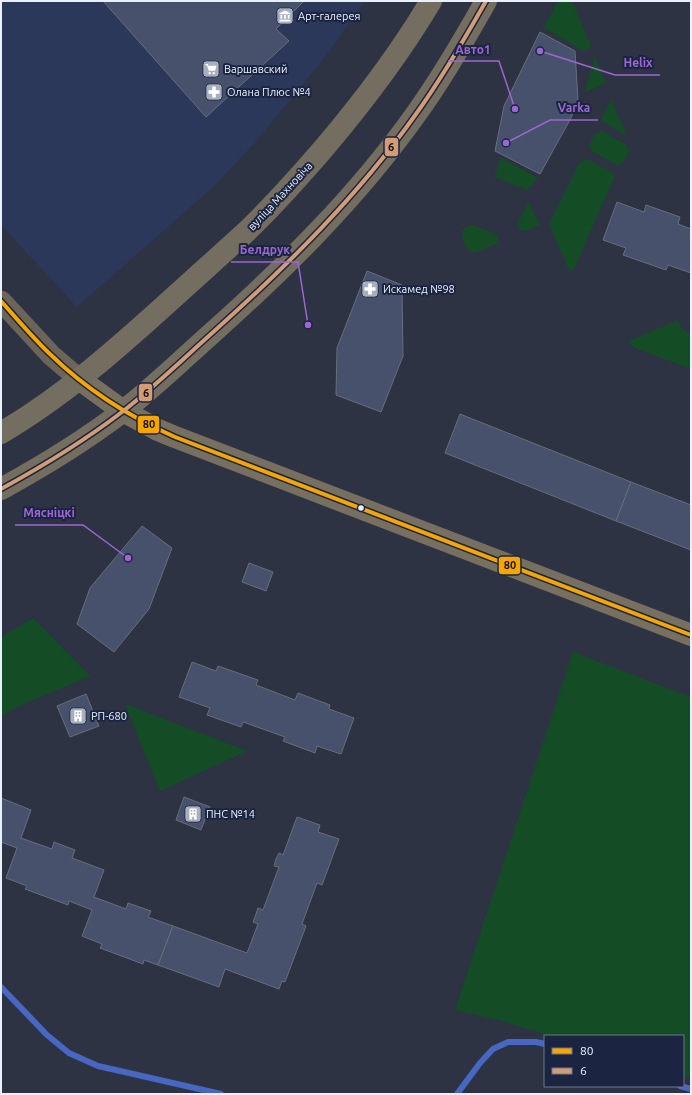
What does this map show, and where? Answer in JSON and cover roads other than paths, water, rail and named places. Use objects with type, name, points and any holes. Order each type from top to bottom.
[{"type":"main road","name":"вуліца Махновіча","points":[[1,433],[35,412],[79,379],[139,329],[229,248],[267,211],[331,140],[368,95],[431,1]]},
{"type":"main road","points":[[1,489],[50,460],[123,411],[200,345],[305,245],[345,202],[389,150],[452,59],[486,1]]},
{"type":"street","points":[[1,301],[51,355],[79,379],[123,411],[158,430],[691,635]]},
{"type":"waterway","points":[[1,987],[47,1035],[69,1053],[98,1066],[221,1094]]},
{"type":"waterway","points":[[457,1094],[480,1063],[493,1049],[508,1042],[536,1042],[544,1044]]},
{"type":"waterway","points":[[684,1087],[691,1089]]},
{"type":"place","name":"Арт-галерея","points":[[285,16]]},
{"type":"place","name":"Helix","points":[[540,51]]},
{"type":"place","name":"Варшавский","points":[[211,69]]},
{"type":"place","name":"Олана Плюс №4","points":[[214,92]]},
{"type":"place","name":"Авто1","points":[[515,109]]},
{"type":"place","name":"Varka","points":[[506,143]]},
{"type":"place","name":"Искамед №98","points":[[370,289]]},
{"type":"place","name":"Белдрук","points":[[308,325]]},
{"type":"place","name":"Мясніцкі","points":[[128,558]]},
{"type":"place","name":"РП-680","points":[[78,716]]},
{"type":"place","name":"ПНС №14","points":[[193,814]]}]
